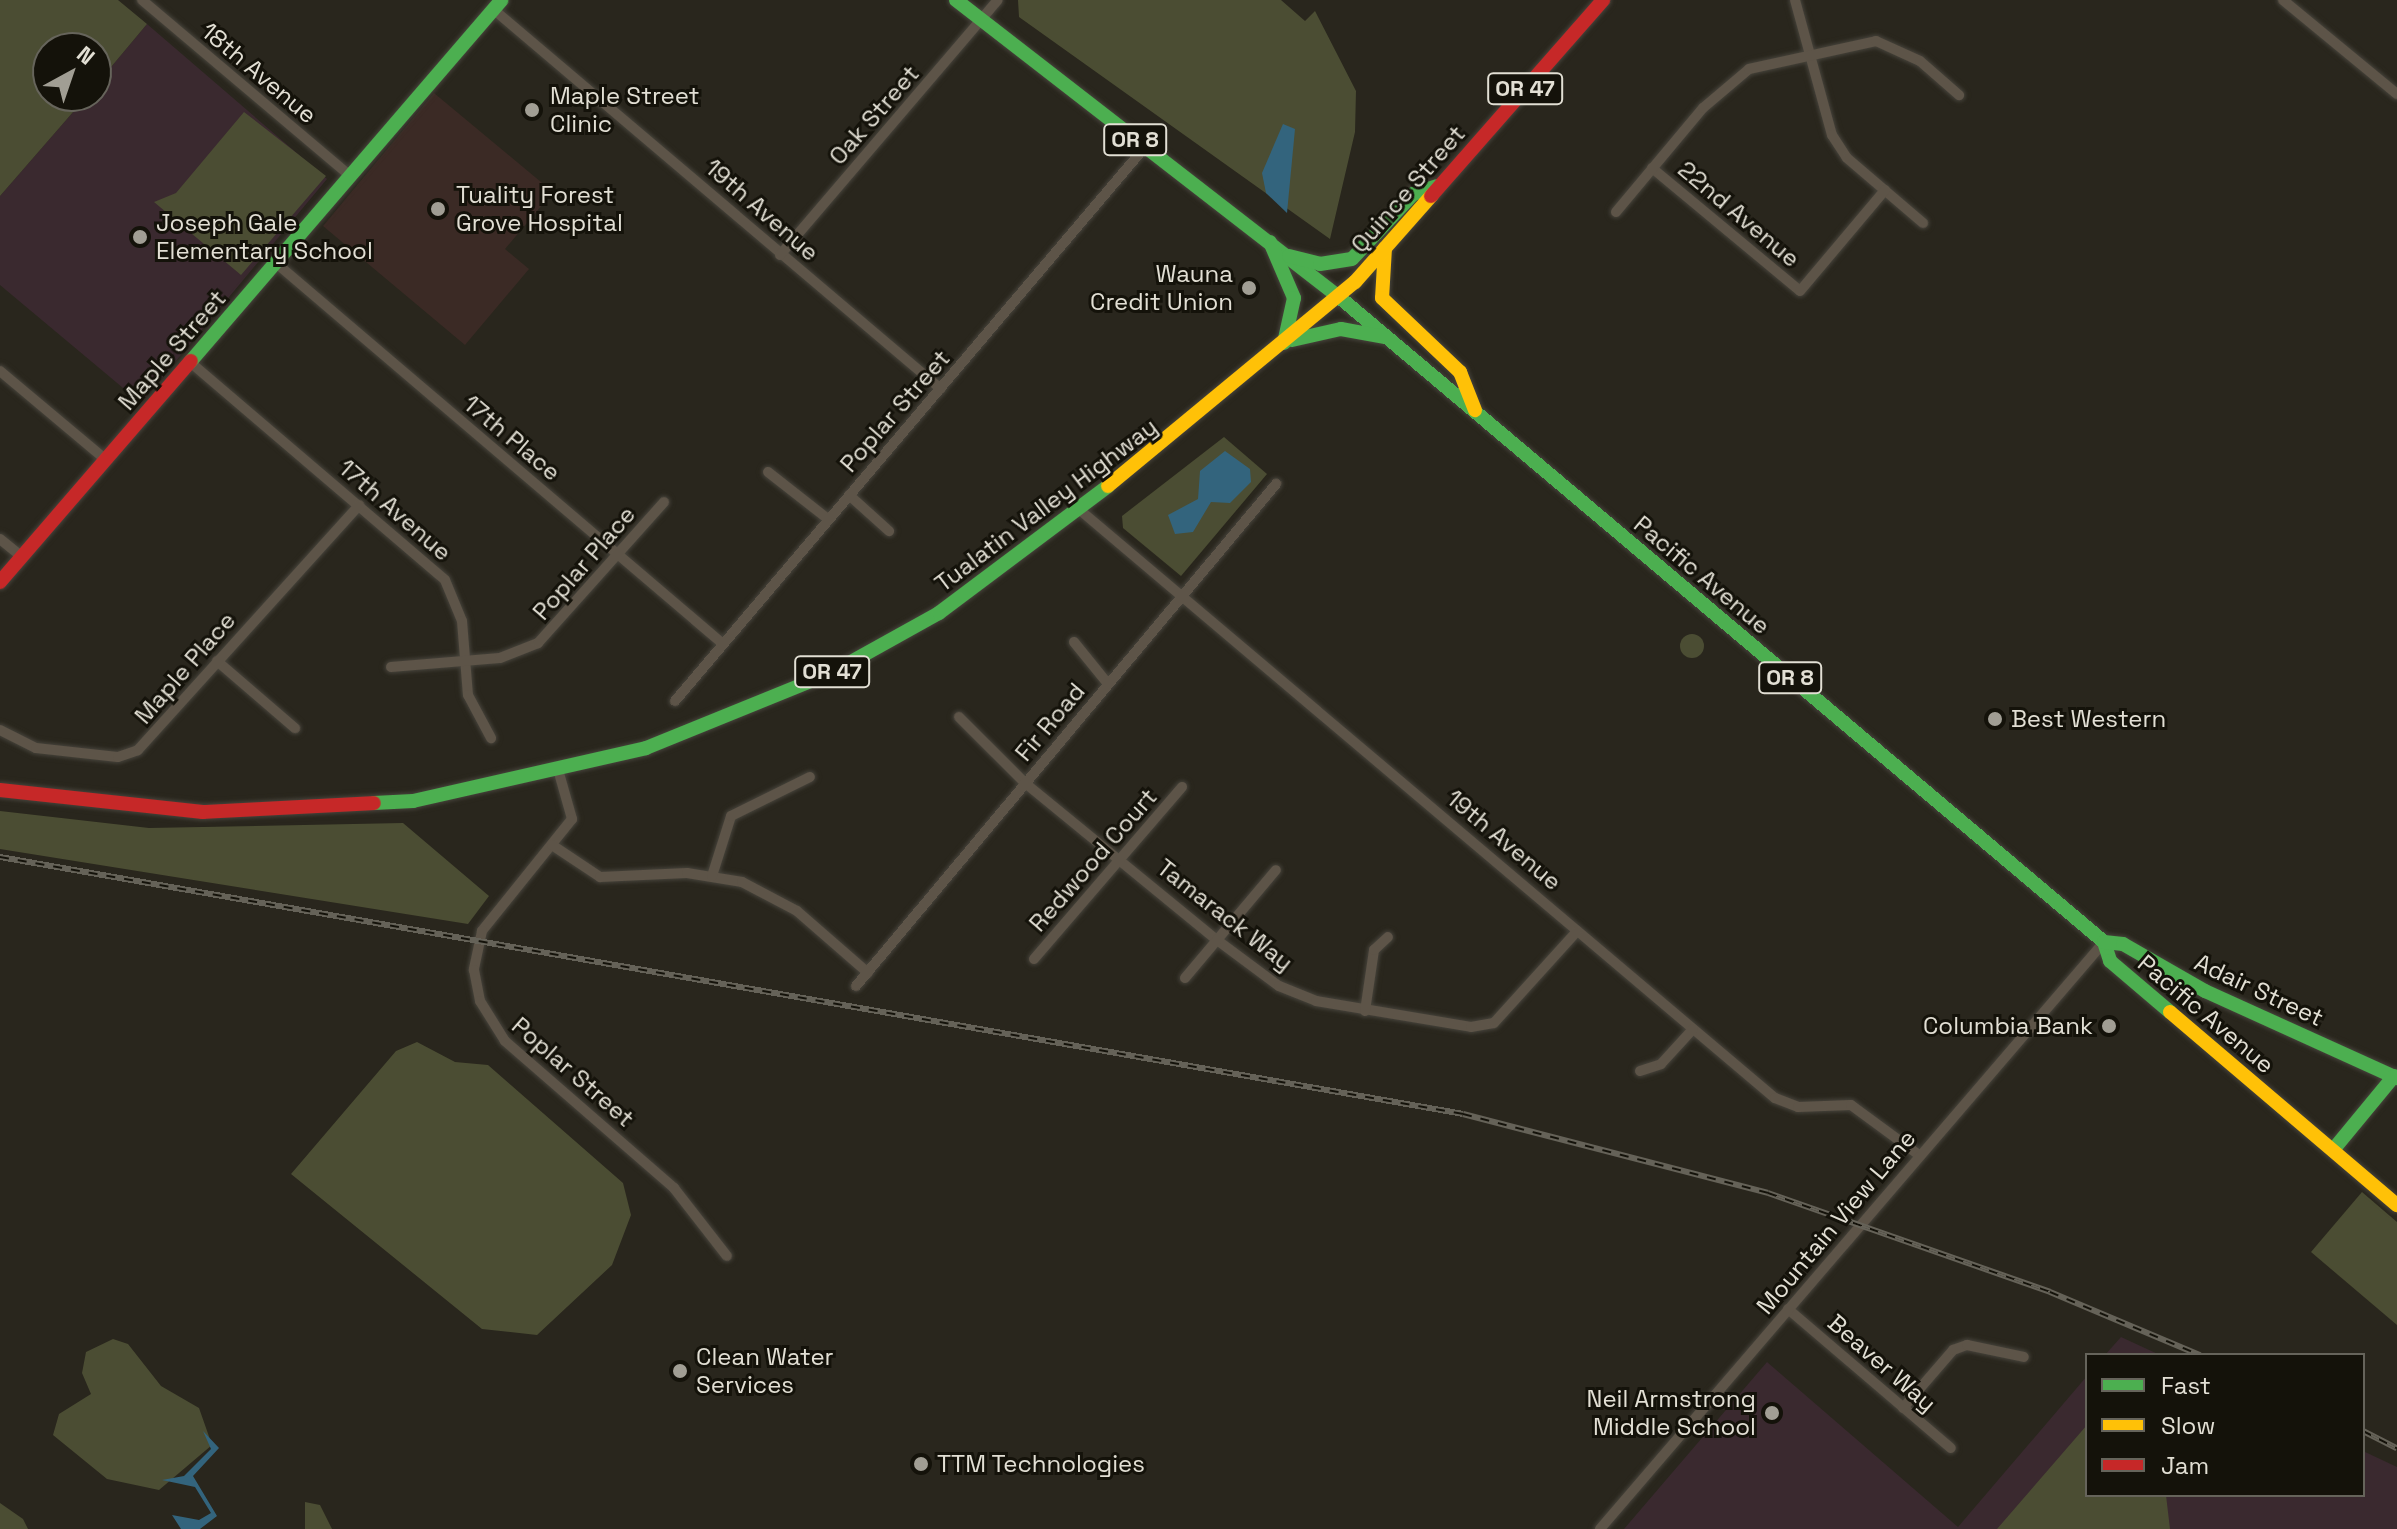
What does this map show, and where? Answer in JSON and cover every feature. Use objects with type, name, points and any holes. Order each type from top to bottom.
[{"type":"main road","name":"Pacific Avenue","points":[[956,0],[1338,296],[2104,942],[2110,961],[2397,1205]]},
{"type":"main road","name":"Quince Street","points":[[1338,296],[1603,0]]},
{"type":"main road","name":"Maple Street","points":[[0,582],[350,176],[492,3]]},
{"type":"main road","points":[[1289,256],[1320,264],[1352,259],[1413,194],[1441,184]]},
{"type":"main road","points":[[1270,242],[1294,298],[1284,343],[1341,329],[1386,338]]},
{"type":"main road","points":[[1385,247],[1382,298],[1460,372],[1477,413]]},
{"type":"main road","name":"Tualatin Valley Highway","points":[[0,790],[169,810],[275,812],[413,801],[559,773],[691,732],[833,672],[951,605],[1081,511],[1338,296]]},
{"type":"main road","name":"Adair Street","points":[[2104,942],[2123,944],[2205,991],[2396,1076]]},
{"type":"main road","points":[[2333,1150],[2396,1076]]},
{"type":"street","name":"18th Avenue","points":[[142,0],[350,176]]},
{"type":"street","name":"Oak Street","points":[[780,255],[998,0]]},
{"type":"street","points":[[1795,0],[1832,135],[1885,190],[1923,223]]},
{"type":"street","points":[[2283,0],[2397,94]]},
{"type":"street","name":"19th Avenue","points":[[492,3],[780,255],[941,389]]},
{"type":"street","points":[[1616,212],[1734,77],[1811,52],[1876,41],[1920,61],[1959,95]]},
{"type":"street","name":"Poplar Street","points":[[675,701],[1145,147]]},
{"type":"street","name":"22nd Avenue","points":[[1652,168],[1800,291],[1885,190]]},
{"type":"street","name":"17th Place","points":[[276,263],[723,644]]},
{"type":"street","name":"17th Avenue","points":[[190,362],[445,580],[462,621],[471,705],[491,738]]},
{"type":"street","points":[[0,371],[106,460]]},
{"type":"street","points":[[768,472],[828,519]]},
{"type":"street","name":"Fir Road","points":[[856,986],[1276,484]]},
{"type":"street","points":[[849,495],[889,531]]},
{"type":"street","name":"Poplar Place","points":[[391,667],[466,661],[538,643],[664,502]]},
{"type":"street","name":"Maple Place","points":[[0,730],[36,748],[126,756],[153,737],[217,661],[359,505]]},
{"type":"street","name":"19th Avenue","points":[[1081,511],[1775,1098],[1798,1107],[1851,1105],[1919,1155]]},
{"type":"street","points":[[0,539],[21,556]]},
{"type":"street","points":[[1074,642],[1108,684]]},
{"type":"street","points":[[217,661],[295,728]]},
{"type":"street","name":"Tamarack Way","points":[[959,717],[1025,783],[1121,858],[1217,940],[1279,986],[1365,1011],[1471,1027],[1494,1023],[1577,931]]},
{"type":"street","name":"Poplar Street","points":[[559,773],[572,819],[482,931],[474,970],[480,1001],[505,1041],[674,1188],[727,1256]]},
{"type":"street","points":[[712,876],[731,816],[810,777]]},
{"type":"street","name":"Redwood Court","points":[[1034,959],[1182,787]]},
{"type":"street","points":[[552,845],[600,877],[712,876],[769,894],[868,973]]},
{"type":"street","points":[[1185,978],[1276,870]]},
{"type":"street","points":[[1365,1011],[1374,950],[1388,937]]},
{"type":"street","name":"Mountain View Lane","points":[[1600,1529],[2104,942]]},
{"type":"street","points":[[1640,1071],[1661,1064],[1693,1029]]},
{"type":"street","name":"Beaver Way","points":[[1788,1309],[1951,1448]]},
{"type":"street","points":[[1903,1408],[1953,1350],[1967,1345],[2024,1357]]},
{"type":"shaded area","name":"Joseph Gale Elementary School","points":[[147,24],[327,179],[141,403],[0,285],[0,196],[73,112],[112,112],[112,66]]},
{"type":"shaded area","name":"Tuality Forest Grove Hospital","points":[[434,93],[553,192],[505,249],[529,269],[465,345],[323,226]]},
{"type":"shaded area","points":[[2121,1337],[2156,1353],[2107,1353]]},
{"type":"shaded area","name":"Neil Armstrong Middle School","points":[[1767,1362],[1958,1527],[2085,1378],[2085,1497],[2365,1497],[2365,1452],[2397,1467],[2397,1529],[1624,1529]]},
{"type":"green space","points":[[0,0],[118,0],[147,24],[112,66],[112,32],[32,32],[32,112],[73,112],[0,196]]},
{"type":"green space","points":[[1018,0],[1281,0],[1305,21],[1315,11],[1356,91],[1355,132],[1330,239],[1019,17]]},
{"type":"green space","points":[[244,112],[326,176],[241,275],[154,202],[176,193]]},
{"type":"green space","points":[[1224,437],[1267,474],[1181,576],[1123,528],[1122,516]]},
{"type":"green space","points":[[1692,634],[1701,637],[1704,646],[1701,655],[1692,658],[1683,655],[1680,646],[1683,637]]},
{"type":"green space","points":[[0,811],[149,828],[403,823],[489,896],[468,924],[0,849]]},
{"type":"green space","points":[[417,1042],[455,1062],[488,1065],[623,1183],[631,1215],[612,1265],[537,1335],[482,1329],[291,1174],[396,1051]]},
{"type":"green space","points":[[2362,1192],[2397,1222],[2397,1325],[2311,1252]]},
{"type":"green space","points":[[113,1339],[128,1344],[161,1386],[199,1408],[212,1445],[159,1490],[107,1479],[53,1435],[59,1414],[91,1394],[82,1373],[86,1352]]},
{"type":"green space","points":[[2085,1427],[2085,1497],[2166,1497],[2170,1529],[1997,1529]]},
{"type":"green space","points":[[305,1502],[320,1505],[332,1529],[305,1529]]},
{"type":"green space","points":[[0,1503],[23,1519],[28,1529],[0,1529]]},
{"type":"water","points":[[1283,124],[1295,129],[1287,213],[1266,193],[1262,173]]},
{"type":"water","points":[[1225,451],[1250,469],[1251,482],[1230,503],[1211,502],[1193,532],[1175,534],[1168,515],[1198,499],[1200,471]]},
{"type":"water","points":[[203,1431],[219,1448],[193,1476],[217,1516],[200,1529],[181,1529],[172,1515],[199,1520],[211,1513],[195,1487],[162,1480],[184,1476],[211,1449]]},
{"type":"railway","points":[[0,857],[1463,1114],[1768,1193],[2050,1292],[2195,1353]]},
{"type":"railway","points":[[2365,1432],[2397,1448]]},
{"type":"traffic: fast","points":[[191,361],[501,0]]},
{"type":"traffic: fast","points":[[956,0],[1338,296]]},
{"type":"traffic: fast","points":[[1289,256],[1320,264],[1352,259],[1413,194],[1437,186]]},
{"type":"traffic: fast","points":[[1270,242],[1294,298],[1284,343]]},
{"type":"traffic: fast","points":[[1338,296],[2104,942],[2110,961],[2170,1012]]},
{"type":"traffic: fast","points":[[1292,340],[1341,329],[1385,337]]},
{"type":"traffic: fast","points":[[374,803],[413,801],[646,748],[833,672],[939,613],[1108,486]]},
{"type":"traffic: fast","points":[[2104,942],[2123,944],[2205,991],[2397,1078]]},
{"type":"traffic: fast","points":[[2333,1150],[2394,1076]]},
{"type":"traffic: slow","points":[[1108,486],[1355,282],[1431,196]]},
{"type":"traffic: slow","points":[[1385,248],[1382,298],[1460,372],[1475,410]]},
{"type":"traffic: slow","points":[[2170,1012],[2397,1205]]},
{"type":"traffic: jam","points":[[1431,196],[1603,0]]},
{"type":"traffic: jam","points":[[0,582],[191,361]]},
{"type":"traffic: jam","points":[[0,790],[203,812],[374,803]]},
{"type":"place","name":"Maple Street Clinic","points":[[532,110]]},
{"type":"place","name":"Tuality Forest Grove Hospital","points":[[438,209]]},
{"type":"place","name":"Joseph Gale Elementary School","points":[[140,237]]},
{"type":"place","name":"Wauna Credit Union","points":[[1249,288]]},
{"type":"place","name":"Best Western","points":[[1995,719]]},
{"type":"place","name":"Columbia Bank","points":[[2109,1026]]},
{"type":"place","name":"Clean Water Services","points":[[680,1371]]},
{"type":"place","name":"Neil Armstrong Middle School","points":[[1772,1413]]},
{"type":"place","name":"TTM Technologies","points":[[921,1464]]}]
